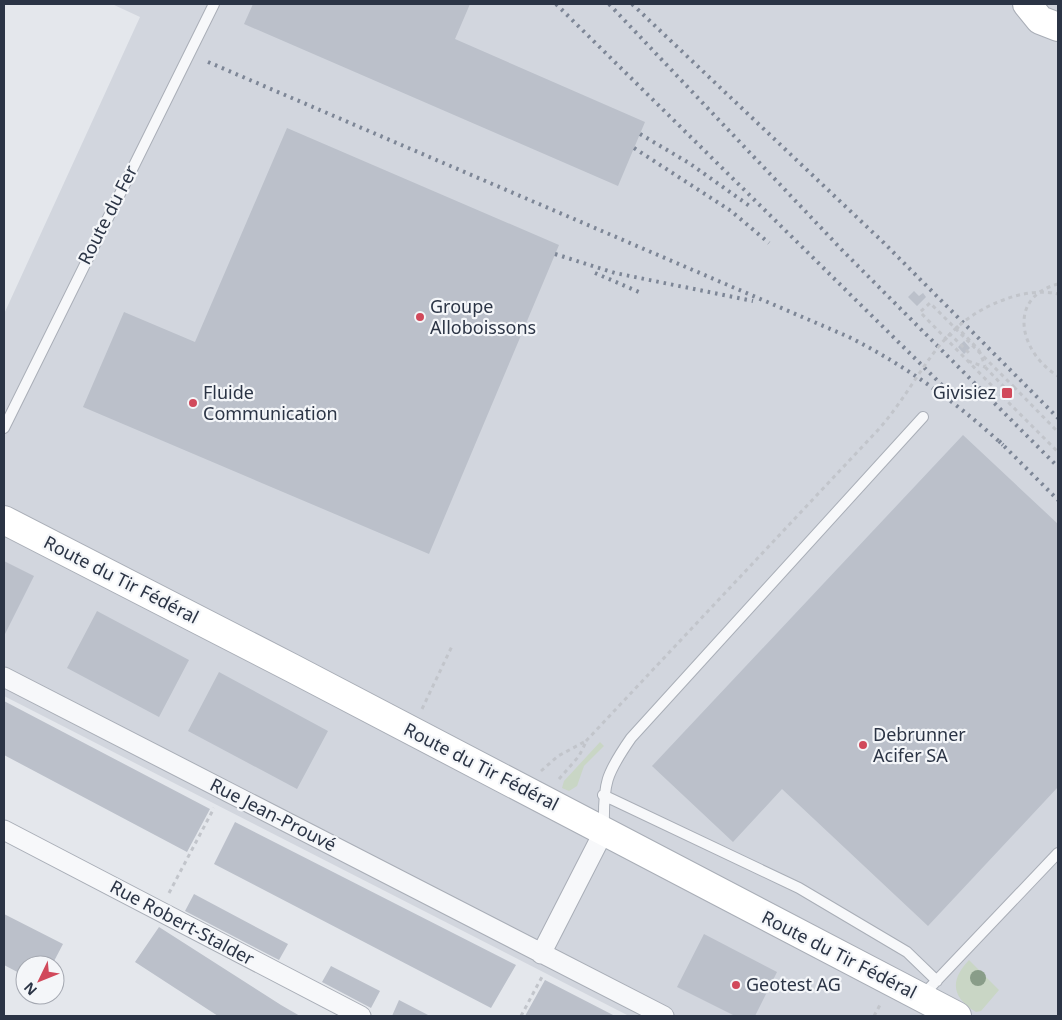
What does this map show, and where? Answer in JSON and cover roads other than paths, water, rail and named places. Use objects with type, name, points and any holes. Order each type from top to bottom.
[{"type":"street","points":[[1027,4],[1040,20],[1058,27]]},
{"type":"street","name":"Route du Tir Fédéral","points":[[4,520],[604,831],[929,989],[957,1016]]},
{"type":"street","name":"Rue Jean-Prouvé","points":[[4,677],[543,963],[664,1016]]},
{"type":"street","name":"Rue Robert-Stalder","points":[[4,830],[361,1016]]},
{"type":"street","points":[[543,963],[604,831]]},
{"type":"lane","name":"Route du Fer","points":[[4,428],[214,4]]},
{"type":"lane","points":[[604,831],[603,795],[611,766],[632,738],[923,417]]},
{"type":"lane","points":[[603,795],[799,888],[907,952],[929,989],[1058,853]]},
{"type":"railway","points":[[556,4],[947,390]]},
{"type":"railway","points":[[609,4],[843,251],[1058,467]]},
{"type":"railway","points":[[632,4],[884,243],[1058,418]]},
{"type":"railway","points":[[208,62],[849,337],[890,360],[930,386],[1003,445]]},
{"type":"railway","points":[[640,134],[689,163],[751,207]]},
{"type":"railway","points":[[634,148],[731,211],[769,243]]},
{"type":"railway","points":[[555,254],[615,273],[753,301]]},
{"type":"railway","points":[[595,273],[639,292]]},
{"type":"railway","points":[[999,441],[1058,500]]},
{"type":"place","name":"Groupe Alloboissons","points":[[420,317]]},
{"type":"place","name":"Givisiez","points":[[1007,393]]},
{"type":"place","name":"Fluide Communication","points":[[193,403]]},
{"type":"place","name":"Debrunner Acifer SA","points":[[863,745]]},
{"type":"place","name":"Geotest AG","points":[[736,985]]}]
